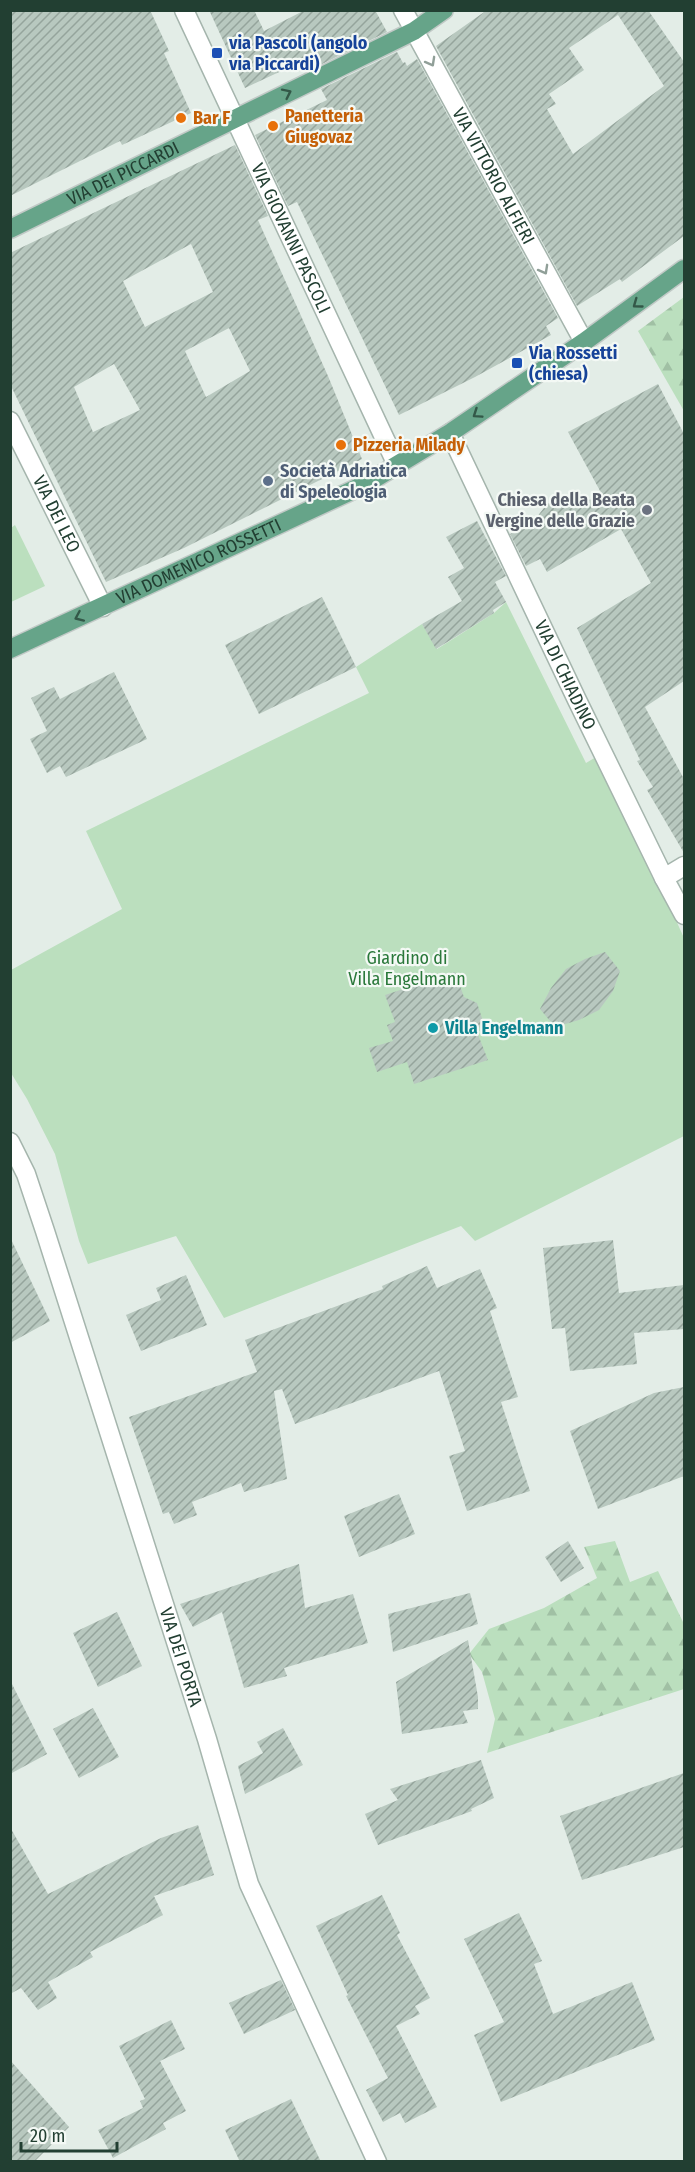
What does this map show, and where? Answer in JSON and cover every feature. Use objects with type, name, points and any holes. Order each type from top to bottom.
[{"type":"main road","name":"VIA DEI PICCARDI","points":[[10,229],[414,31],[444,10]]},
{"type":"main road","name":"VIA DOMENICO ROSSETTI","points":[[10,649],[364,485],[450,433],[584,342],[684,269]]},
{"type":"street","name":"VIA GIOVANNI PASCOLI","points":[[184,10],[397,465]]},
{"type":"street","name":"VIA VITTORIO ALFIERI","points":[[403,10],[584,342]]},
{"type":"street","name":"VIA DEI LEO","points":[[10,421],[103,607]]},
{"type":"street","name":"VIA DI CHIADINO","points":[[450,433],[664,878],[684,915]]},
{"type":"street","points":[[664,878],[684,866]]},
{"type":"street","name":"VIA DEI PORTA","points":[[10,1142],[26,1174],[45,1231],[207,1739],[249,1884],[377,2162]]},
{"type":"green space","points":[[684,297],[684,411],[638,331]]},
{"type":"green space","points":[[15,525],[45,586],[11,602],[11,528]]},
{"type":"green space","name":"Giardino di Villa Engelmann","points":[[506,602],[586,763],[601,754],[684,938],[684,1136],[475,1241],[461,1226],[224,1318],[176,1236],[88,1264],[79,1241],[55,1154],[11,1073],[11,970],[122,909],[86,831],[369,693],[356,667],[422,624],[437,649],[494,613]]},
{"type":"green space","points":[[615,1541],[630,1582],[658,1571],[684,1624],[684,1689],[487,1753],[495,1719],[482,1672],[469,1654],[489,1629],[544,1608],[597,1578],[584,1547]]},
{"type":"building","points":[[10,10],[150,10],[169,51],[164,53],[191,113],[122,145],[120,141],[10,196]]},
{"type":"building","points":[[209,10],[254,10],[264,31],[305,10],[375,10],[387,32],[312,69],[307,59],[245,88]]},
{"type":"building","points":[[487,10],[648,10],[684,62],[684,236],[622,282],[620,279],[577,306],[436,46]],"holes":[[[618,15],[664,86],[573,154],[547,109],[556,104],[549,94],[584,70],[569,48]]]},
{"type":"building","points":[[397,52],[407,66],[417,59],[558,318],[546,326],[551,335],[399,415],[297,202],[288,206],[255,135],[327,100],[321,89]]},
{"type":"building","points":[[235,145],[268,216],[258,220],[328,376],[362,459],[184,548],[106,582],[10,384],[10,253]],"holes":[[[191,244],[213,292],[145,327],[123,281]],[[229,328],[250,371],[206,397],[185,351]],[[114,364],[140,410],[93,432],[74,387]]]},
{"type":"building","points":[[658,384],[684,434],[684,681],[645,707],[684,779],[684,853],[647,790],[653,787],[637,761],[640,760],[577,628],[651,583],[621,529],[547,572],[540,559],[526,566],[510,534],[533,522],[547,504],[556,499],[605,500],[568,432]]},
{"type":"building","points":[[477,521],[506,576],[495,582],[506,602],[493,610],[494,613],[436,649],[422,624],[462,601],[448,577],[464,568],[446,537]]},
{"type":"building","points":[[322,597],[356,667],[259,714],[225,645]]},
{"type":"building","points":[[114,672],[147,739],[66,777],[60,766],[47,773],[30,739],[47,731],[31,698],[54,687],[60,699]]},
{"type":"building","points":[[605,952],[620,971],[613,991],[599,1010],[579,1020],[555,1027],[540,1009],[551,988],[566,969]]},
{"type":"building","name":"Villa Engelmann","points":[[455,972],[464,997],[477,1003],[483,1021],[477,1032],[488,1060],[414,1084],[407,1062],[377,1072],[369,1048],[393,1041],[387,1025],[395,1022],[385,995]]},
{"type":"building","points":[[10,1237],[50,1321],[10,1343]]},
{"type":"building","points":[[613,1240],[619,1293],[684,1285],[684,1329],[634,1333],[637,1364],[570,1371],[565,1328],[552,1329],[543,1248]]},
{"type":"building","points":[[427,1266],[437,1288],[480,1269],[497,1308],[490,1311],[518,1397],[501,1402],[530,1491],[467,1511],[449,1456],[465,1451],[439,1371],[295,1424],[282,1389],[274,1391],[287,1479],[244,1492],[241,1483],[192,1502],[197,1515],[174,1524],[169,1512],[163,1514],[129,1417],[257,1372],[245,1340],[383,1289],[382,1286]]},
{"type":"building","points":[[186,1275],[207,1325],[141,1351],[126,1315],[161,1300],[156,1288]]},
{"type":"building","points":[[684,1387],[684,1476],[598,1509],[570,1431],[654,1393]]},
{"type":"building","points":[[399,1494],[415,1534],[359,1557],[344,1516]]},
{"type":"building","points":[[568,1541],[584,1568],[561,1582],[545,1557]]},
{"type":"building","points":[[299,1564],[305,1608],[353,1594],[368,1643],[284,1668],[287,1676],[244,1688],[222,1612],[193,1627],[180,1604]]},
{"type":"building","points":[[470,1593],[478,1624],[393,1652],[388,1614]]},
{"type":"building","points":[[117,1612],[142,1666],[98,1687],[73,1633]]},
{"type":"building","points":[[468,1640],[478,1709],[463,1711],[468,1723],[402,1734],[396,1682]]},
{"type":"building","points":[[10,1680],[47,1754],[10,1774]]},
{"type":"building","points":[[93,1708],[119,1757],[79,1778],[53,1729]]},
{"type":"building","points":[[283,1728],[303,1765],[245,1794],[238,1766],[263,1753],[257,1742]]},
{"type":"building","points":[[481,1760],[494,1798],[471,1809],[472,1811],[378,1845],[365,1814],[398,1800],[390,1789]]},
{"type":"building","points":[[684,1773],[684,1847],[582,1880],[560,1816]]},
{"type":"building","points":[[198,1825],[214,1875],[154,1896],[163,1915],[90,1952],[93,1957],[48,1982],[57,1998],[38,2010],[21,1988],[10,1994],[10,1827],[48,1894],[161,1838]]},
{"type":"building","points":[[382,1895],[400,1933],[397,1935],[430,1998],[415,2006],[420,2014],[396,2026],[437,2107],[405,2123],[400,2113],[383,2122],[366,2090],[388,2078],[346,1996],[348,1995],[316,1926]]},
{"type":"building","points":[[519,1913],[542,1961],[534,1964],[553,2014],[632,1982],[655,2040],[501,2102],[474,2035],[504,2022],[464,1939]]},
{"type":"building","points":[[281,1980],[295,2010],[244,2034],[229,2003]]},
{"type":"building","points":[[171,2020],[185,2049],[160,2061],[186,2111],[163,2123],[166,2129],[113,2158],[98,2130],[143,2108],[140,2101],[145,2099],[119,2046]]},
{"type":"building","points":[[10,2060],[69,2127],[34,2162],[10,2162]]},
{"type":"building","points":[[291,2099],[321,2162],[240,2162],[225,2130]]},
{"type":"place","name":"via Pascoli (angolo via Piccardi)","points":[[217,53]]},
{"type":"place","name":"Bar F","points":[[181,118]]},
{"type":"place","name":"Panetteria Giugovaz","points":[[273,126]]},
{"type":"place","name":"Via Rossetti (chiesa)","points":[[517,363]]},
{"type":"place","name":"Pizzeria Milady","points":[[341,445]]},
{"type":"place","name":"Società Adriatica di Speleologia","points":[[268,481]]},
{"type":"place","name":"Chiesa della Beata Vergine delle Grazie","points":[[647,510]]},
{"type":"place","name":"Villa Engelmann","points":[[433,1028]]}]
